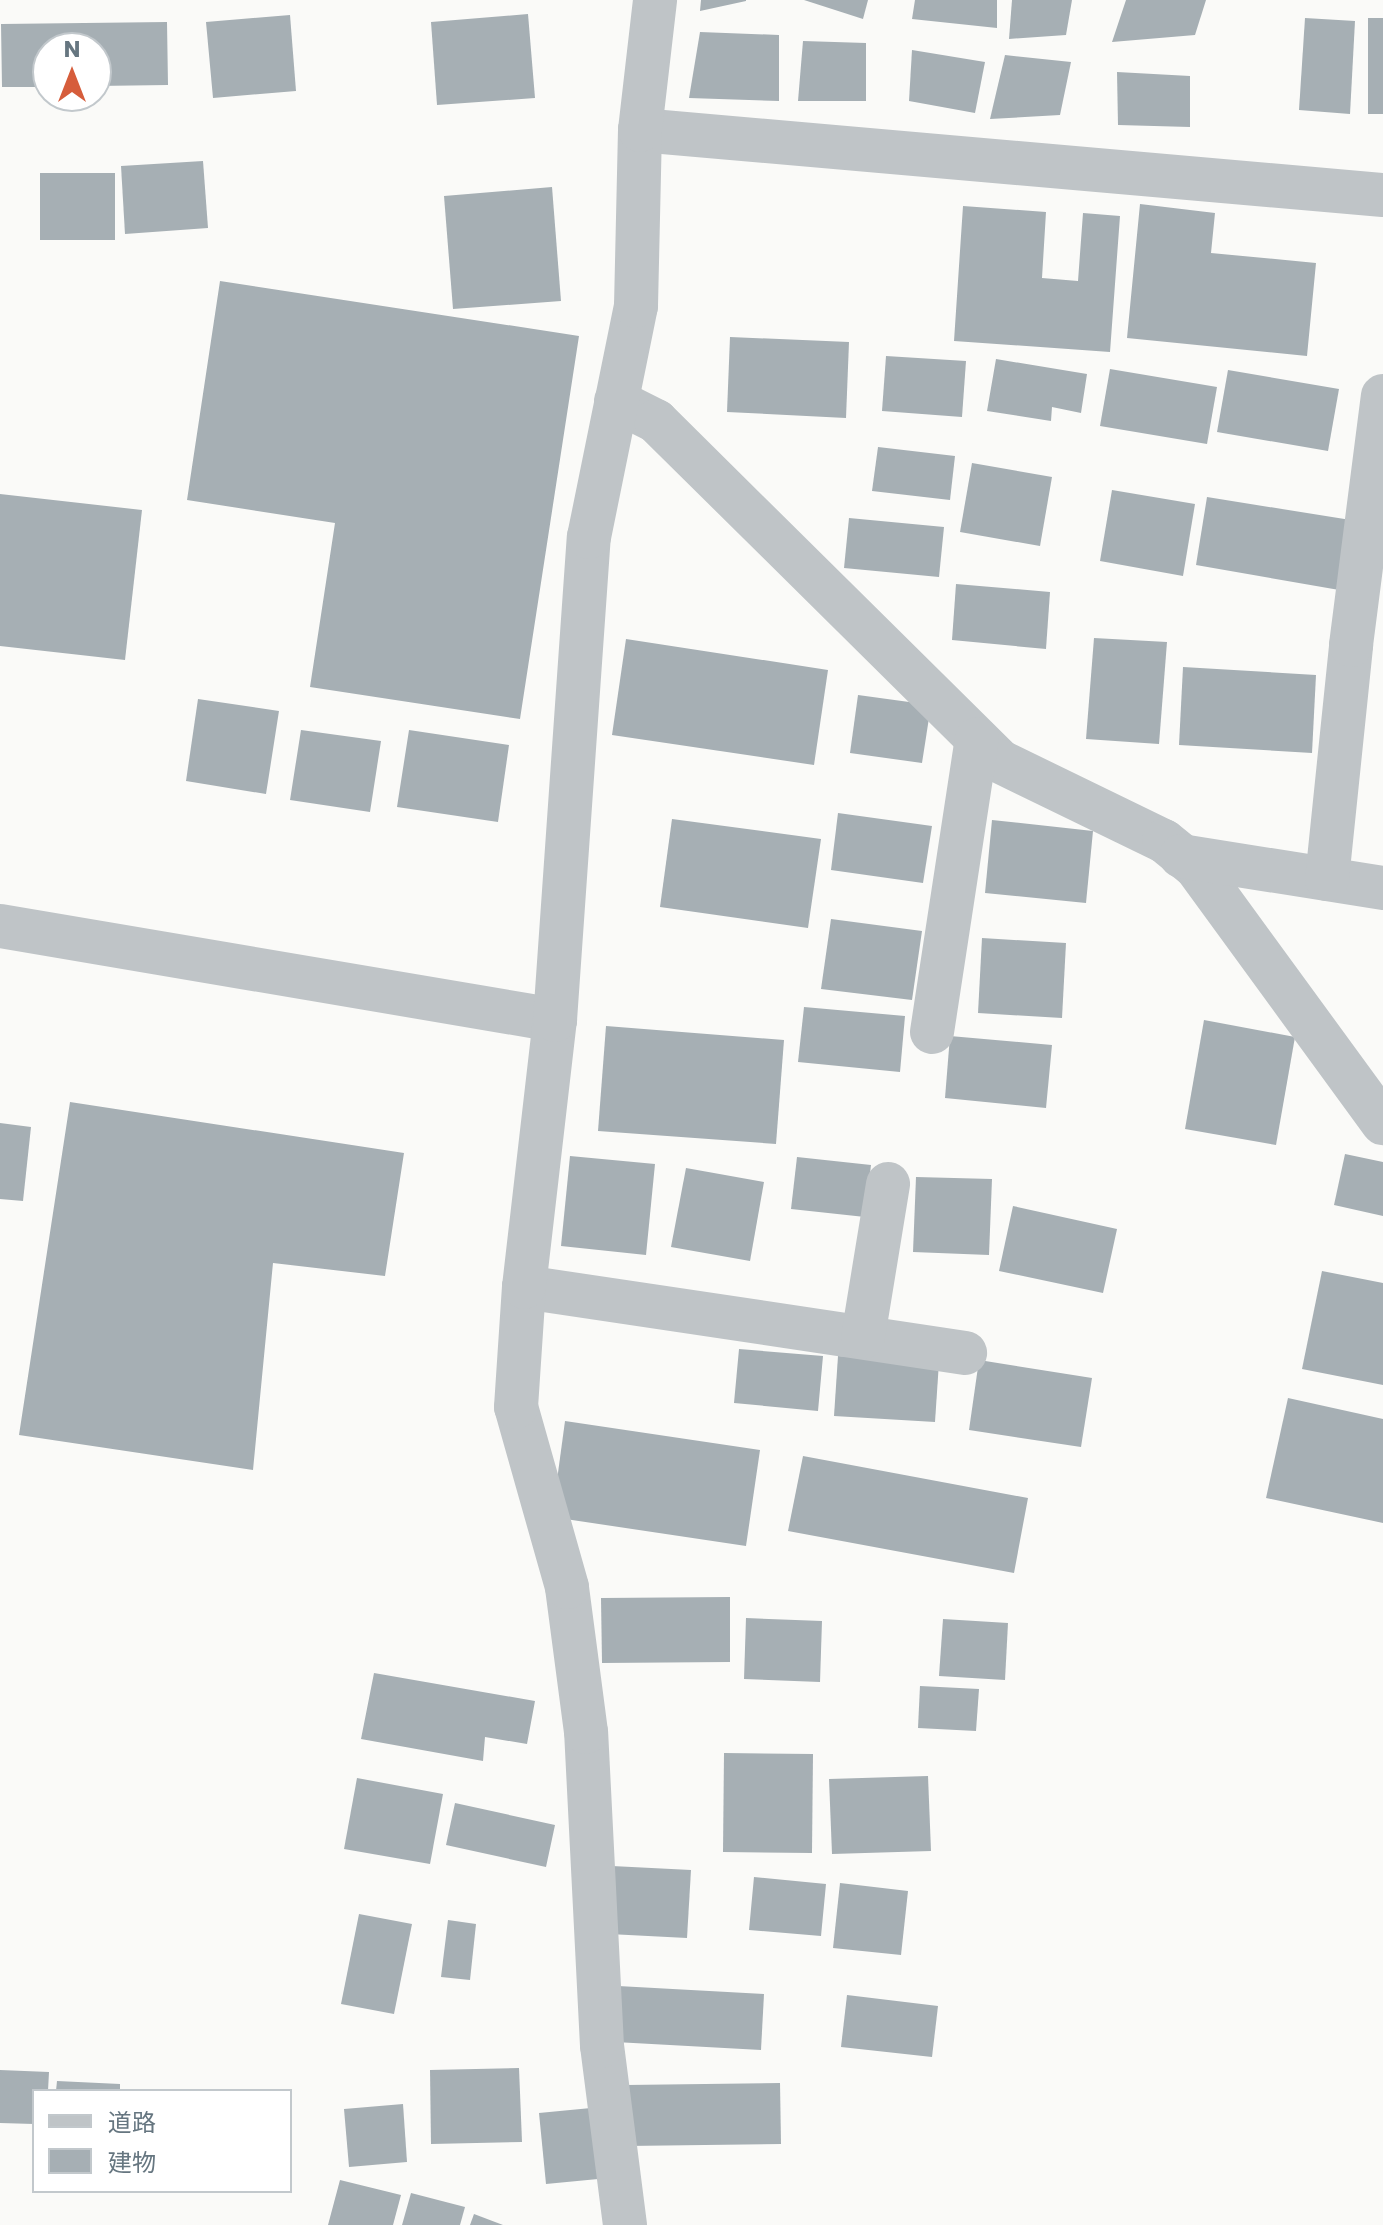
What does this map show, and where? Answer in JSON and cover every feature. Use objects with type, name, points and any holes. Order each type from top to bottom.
[{"type":"street","points":[[625,2225],[602,2046],[586,1732],[581,1688],[567,1587],[516,1407],[524,1287],[555,1020],[589,537],[636,306],[640,130],[655,0]]},
{"type":"street","points":[[640,130],[1383,195]]},
{"type":"street","points":[[1327,879],[1351,645],[1383,396]]},
{"type":"street","points":[[616,401],[656,421],[999,761],[1164,841],[1196,867],[1383,1123]]},
{"type":"street","points":[[932,1032],[977,739]]},
{"type":"street","points":[[1181,856],[1383,888]]},
{"type":"street","points":[[0,926],[555,1020]]},
{"type":"street","points":[[863,1337],[888,1184]]},
{"type":"street","points":[[524,1287],[965,1353]]},
{"type":"building","points":[[701,0],[746,0],[746,1],[700,11]]},
{"type":"building","points":[[804,0],[868,0],[863,19]]},
{"type":"building","points":[[915,0],[997,0],[997,28],[912,19]]},
{"type":"building","points":[[1012,0],[1072,0],[1066,35],[1009,39]]},
{"type":"building","points":[[1126,0],[1206,0],[1195,35],[1112,42]]},
{"type":"building","points":[[528,14],[535,98],[437,105],[431,22]]},
{"type":"building","points":[[290,15],[296,91],[213,98],[206,22]]},
{"type":"building","points":[[1305,18],[1355,21],[1350,114],[1299,110]]},
{"type":"building","points":[[1368,18],[1383,18],[1383,114],[1368,114]]},
{"type":"building","points":[[167,22],[168,85],[112,86],[112,32],[32,32],[32,87],[2,87],[1,24]]},
{"type":"building","points":[[700,32],[779,35],[779,101],[689,98]]},
{"type":"building","points":[[803,41],[866,43],[866,101],[798,101]]},
{"type":"building","points":[[912,50],[985,62],[975,113],[909,101]]},
{"type":"building","points":[[1005,55],[1071,62],[1060,115],[990,119]]},
{"type":"building","points":[[1117,72],[1190,76],[1190,127],[1118,125]]},
{"type":"building","points":[[203,161],[208,228],[125,234],[121,166]]},
{"type":"building","points":[[40,173],[115,173],[115,240],[40,240]]},
{"type":"building","points":[[552,187],[561,301],[453,309],[444,196]]},
{"type":"building","points":[[1140,204],[1215,213],[1211,253],[1316,263],[1307,356],[1127,338]]},
{"type":"building","points":[[963,206],[1046,212],[1042,278],[1078,281],[1083,213],[1120,216],[1110,352],[954,341]]},
{"type":"building","points":[[220,281],[579,336],[520,719],[310,687],[335,523],[187,500]]},
{"type":"building","points":[[730,337],[849,342],[846,418],[727,412]]},
{"type":"building","points":[[886,356],[966,361],[962,417],[882,411]]},
{"type":"building","points":[[996,359],[1087,374],[1081,413],[1052,407],[1051,421],[987,411]]},
{"type":"building","points":[[1110,369],[1217,387],[1207,444],[1100,426]]},
{"type":"building","points":[[1228,370],[1339,389],[1328,451],[1217,432]]},
{"type":"building","points":[[878,447],[955,456],[950,500],[872,491]]},
{"type":"building","points":[[972,463],[1052,477],[1040,546],[960,532]]},
{"type":"building","points":[[1112,490],[1195,504],[1183,576],[1100,561]]},
{"type":"building","points":[[0,494],[142,510],[125,660],[0,646]]},
{"type":"building","points":[[1207,497],[1357,521],[1345,591],[1196,565]]},
{"type":"building","points":[[849,518],[944,527],[939,577],[844,568]]},
{"type":"building","points":[[956,584],[1050,592],[1046,649],[952,640]]},
{"type":"building","points":[[1094,638],[1167,642],[1159,744],[1086,739]]},
{"type":"building","points":[[626,639],[828,670],[814,765],[612,735]]},
{"type":"building","points":[[1183,667],[1316,675],[1312,753],[1179,745]]},
{"type":"building","points":[[858,695],[931,705],[922,763],[850,753]]},
{"type":"building","points":[[198,699],[279,711],[266,794],[186,781]]},
{"type":"building","points":[[301,730],[381,741],[370,812],[290,800]]},
{"type":"building","points":[[409,730],[509,745],[498,822],[397,807]]},
{"type":"building","points":[[838,813],[932,826],[923,883],[831,870]]},
{"type":"building","points":[[672,819],[821,839],[808,928],[660,907]]},
{"type":"building","points":[[992,820],[1093,831],[1086,903],[985,893]]},
{"type":"building","points":[[831,919],[922,931],[912,1000],[821,989]]},
{"type":"building","points":[[982,938],[1066,943],[1062,1018],[978,1013]]},
{"type":"building","points":[[804,1007],[905,1016],[900,1072],[798,1062]]},
{"type":"building","points":[[1204,1020],[1295,1037],[1276,1145],[1185,1129]]},
{"type":"building","points":[[606,1026],[784,1040],[776,1144],[598,1131]]},
{"type":"building","points":[[950,1036],[1052,1045],[1046,1108],[945,1098]]},
{"type":"building","points":[[70,1102],[404,1153],[385,1276],[273,1263],[253,1470],[19,1435]]},
{"type":"building","points":[[0,1123],[31,1127],[23,1201],[0,1199]]},
{"type":"building","points":[[1345,1154],[1383,1162],[1383,1216],[1334,1205]]},
{"type":"building","points":[[570,1156],[655,1164],[646,1255],[561,1246]]},
{"type":"building","points":[[797,1157],[871,1165],[865,1217],[791,1209]]},
{"type":"building","points":[[686,1168],[764,1182],[750,1261],[671,1247]]},
{"type":"building","points":[[916,1177],[992,1179],[989,1255],[913,1252]]},
{"type":"building","points":[[1013,1206],[1117,1229],[1103,1293],[999,1271]]},
{"type":"building","points":[[1322,1271],[1383,1283],[1383,1385],[1302,1369]]},
{"type":"building","points":[[739,1349],[823,1356],[818,1411],[734,1403]]},
{"type":"building","points":[[838,1356],[939,1362],[935,1422],[834,1416]]},
{"type":"building","points":[[979,1360],[1092,1378],[1081,1447],[969,1430]]},
{"type":"building","points":[[1288,1398],[1383,1419],[1383,1523],[1266,1498]]},
{"type":"building","points":[[565,1421],[760,1450],[746,1546],[552,1517]]},
{"type":"building","points":[[803,1456],[1028,1498],[1014,1573],[788,1531]]},
{"type":"building","points":[[730,1597],[730,1662],[602,1663],[601,1598]]},
{"type":"building","points":[[746,1618],[822,1621],[820,1682],[744,1679]]},
{"type":"building","points":[[943,1619],[1008,1623],[1005,1680],[939,1676]]},
{"type":"building","points":[[374,1673],[535,1701],[527,1744],[485,1737],[483,1761],[361,1739]]},
{"type":"building","points":[[920,1686],[979,1689],[976,1731],[918,1728]]},
{"type":"building","points":[[724,1753],[813,1754],[812,1853],[723,1852]]},
{"type":"building","points":[[928,1776],[931,1851],[832,1854],[829,1779]]},
{"type":"building","points":[[357,1778],[443,1794],[430,1864],[344,1849]]},
{"type":"building","points":[[455,1803],[555,1825],[546,1867],[446,1845]]},
{"type":"building","points":[[612,1866],[691,1870],[687,1938],[609,1934]]},
{"type":"building","points":[[754,1877],[826,1884],[821,1936],[749,1930]]},
{"type":"building","points":[[840,1883],[908,1891],[901,1955],[833,1948]]},
{"type":"building","points":[[359,1914],[412,1924],[394,2014],[341,2004]]},
{"type":"building","points":[[448,1920],[476,1924],[470,1980],[441,1977]]},
{"type":"building","points":[[618,1986],[764,1994],[761,2050],[615,2042]]},
{"type":"building","points":[[847,1995],[938,2006],[932,2057],[841,2047]]},
{"type":"building","points":[[519,2068],[522,2142],[431,2144],[430,2070]]},
{"type":"building","points":[[0,2070],[49,2072],[48,2089],[32,2089],[32,2124],[0,2123]]},
{"type":"building","points":[[57,2081],[120,2084],[120,2089],[56,2089]]},
{"type":"building","points":[[780,2083],[781,2144],[626,2146],[626,2085]]},
{"type":"building","points":[[403,2104],[407,2162],[349,2167],[344,2109]]},
{"type":"building","points":[[591,2108],[598,2179],[546,2184],[539,2113]]},
{"type":"building","points":[[340,2180],[401,2195],[393,2225],[328,2225]]},
{"type":"building","points":[[411,2193],[465,2207],[460,2225],[402,2225]]},
{"type":"building","points":[[474,2214],[503,2225],[470,2225]]}]
